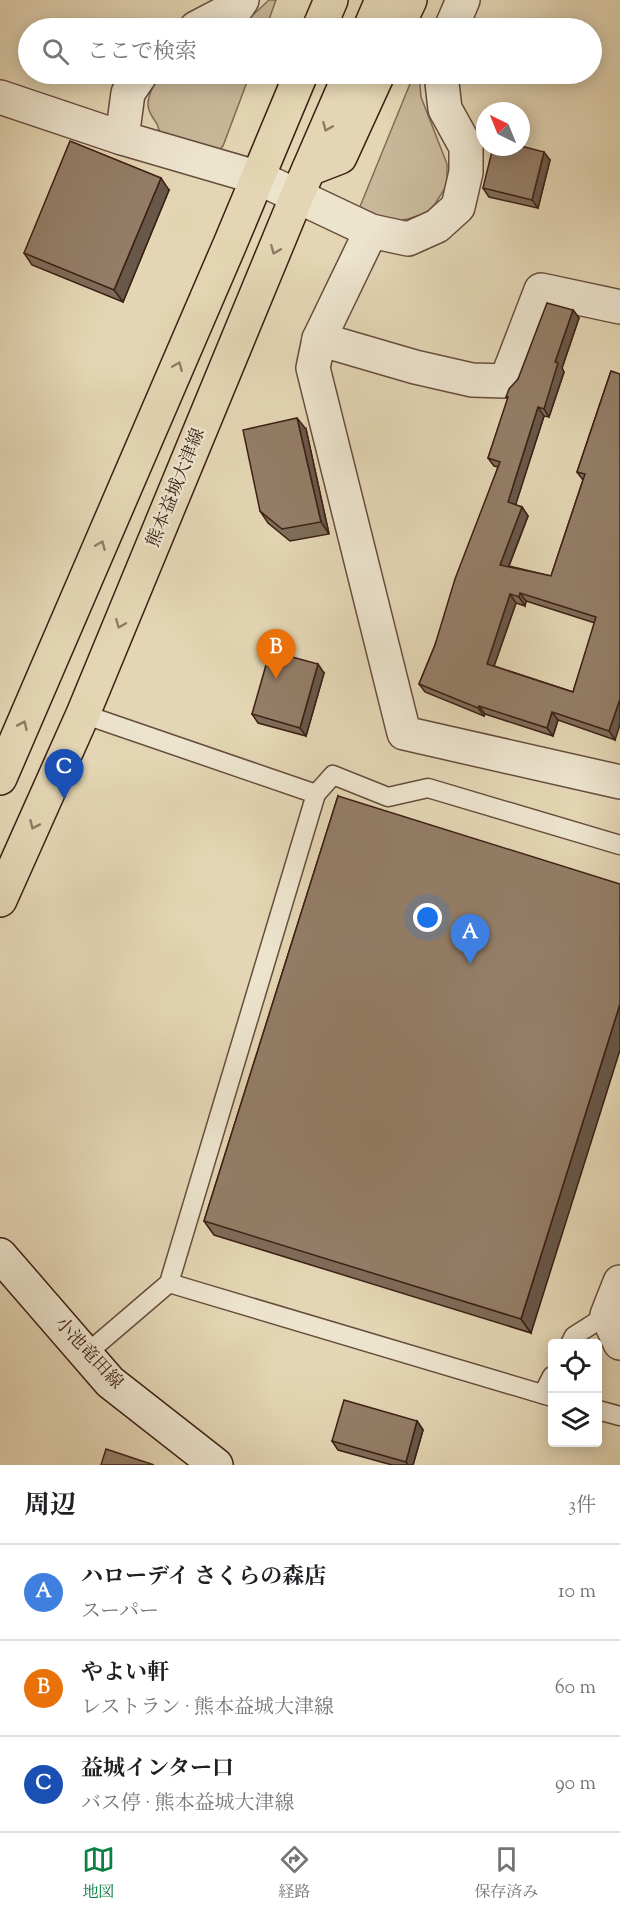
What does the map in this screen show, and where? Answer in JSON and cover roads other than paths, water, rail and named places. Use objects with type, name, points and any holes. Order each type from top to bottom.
[{"type":"main road","points":[[323,18],[331,0]]},
{"type":"main road","points":[[374,18],[382,0]]},
{"type":"main road","points":[[402,18],[410,0]]},
{"type":"main road","points":[[0,778],[297,84]]},
{"type":"main road","name":"熊本益城大津線","points":[[0,900],[83,714],[346,84]]},
{"type":"main road","points":[[303,183],[340,157],[373,84]]},
{"type":"street","points":[[215,18],[238,6],[242,0]]},
{"type":"street","points":[[455,18],[463,0]]},
{"type":"street","points":[[122,138],[128,93],[134,84]]},
{"type":"street","points":[[0,98],[122,138],[258,178],[303,183],[371,231],[408,239],[437,226],[458,207],[466,172],[466,147],[445,109],[442,84]]},
{"type":"street","points":[[371,231],[319,339],[313,368],[404,733],[620,782]]},
{"type":"street","points":[[319,339],[438,373],[472,380],[506,381],[541,290],[620,308]]},
{"type":"street","name":"小池竜田線","points":[[0,1254],[110,1382],[216,1465]]},
{"type":"street","points":[[614,1329],[620,1282]]},
{"type":"lane","points":[[83,714],[315,794]]},
{"type":"lane","points":[[86,1354],[169,1283],[315,794],[333,775],[388,797],[428,788],[620,845]]},
{"type":"lane","points":[[169,1283],[548,1396]]},
{"type":"lane","points":[[572,1339],[574,1336],[614,1329]]},
{"type":"lane","points":[[602,1411],[620,1416]]},
{"type":"place","name":"やよい軒","points":[[276,679]]},
{"type":"place","name":"益城インター口","points":[[64,799]]},
{"type":"place","name":"ハローデイ さくらの森店","points":[[470,964]]}]
